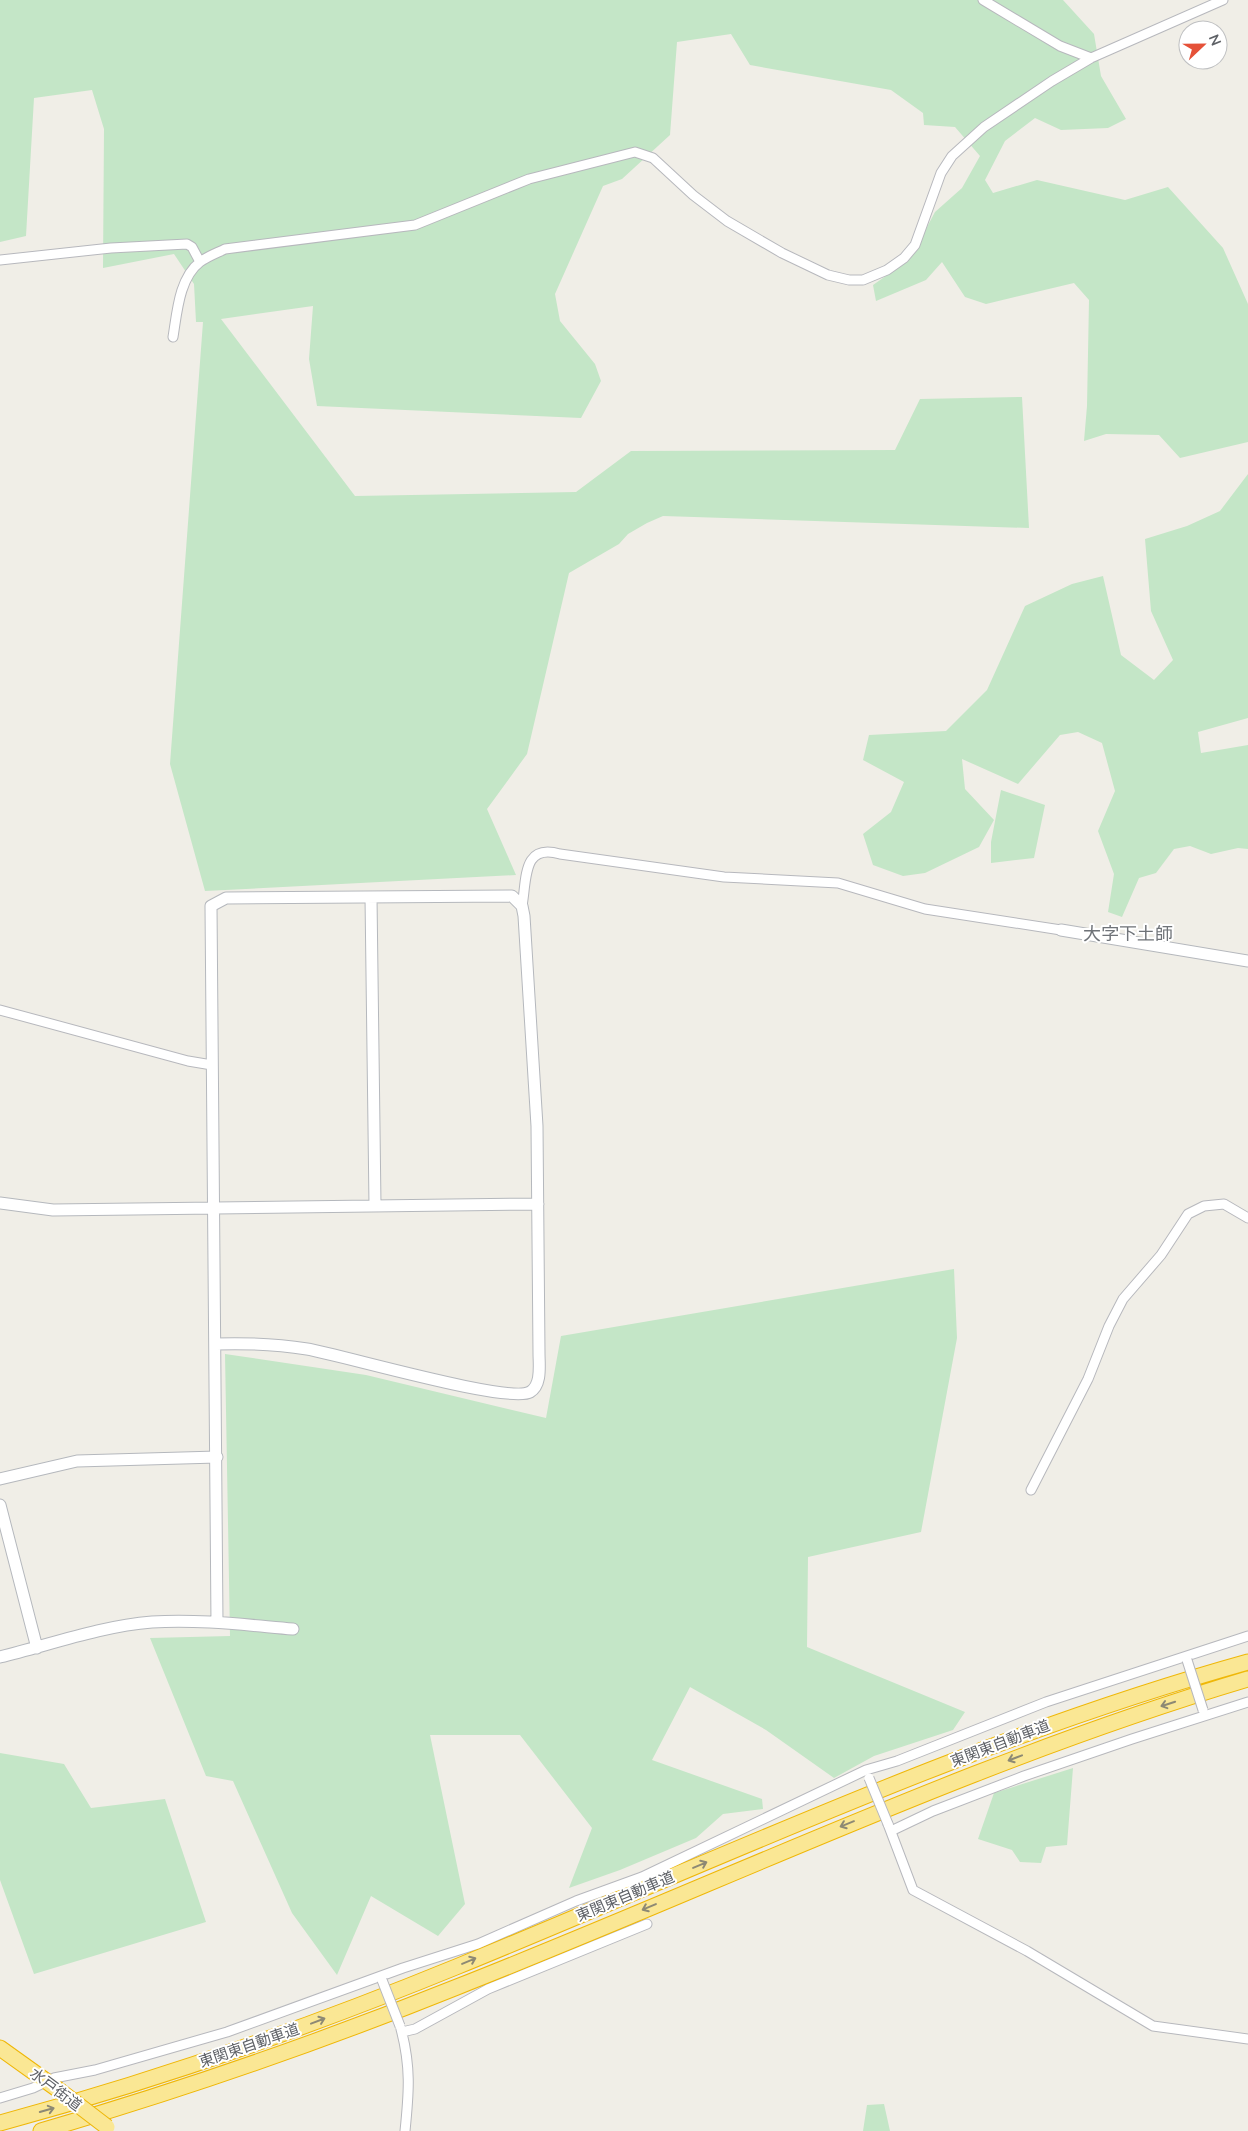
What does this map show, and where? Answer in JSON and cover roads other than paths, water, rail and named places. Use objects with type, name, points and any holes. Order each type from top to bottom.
[{"type":"highway","name":"東関東自動車道","points":[[0,2123],[107,2092],[290,2031],[453,1968],[809,1819],[1014,1738],[1119,1700],[1248,1662]]},
{"type":"highway","name":"東関東自動車道","points":[[41,2131],[110,2111],[295,2050],[460,1986],[937,1788],[1126,1717],[1248,1679]]},
{"type":"highway","name":"水戸街道","points":[[0,2048],[47,2081],[109,2129]]},
{"type":"street","points":[[983,0],[1060,46],[1091,58]]},
{"type":"street","points":[[173,338],[183,288],[200,262],[225,249],[415,225],[529,179],[635,152],[653,158],[693,195],[727,222],[782,253],[828,275],[848,280],[863,280],[887,270],[904,258],[915,245],[940,173],[960,148],[984,127],[1052,81],[1091,58],[1223,0]]},
{"type":"street","points":[[0,260],[111,248],[187,244],[192,246],[200,262]]},
{"type":"street","points":[[215,1344],[261,1344],[300,1348],[487,1392],[513,1395],[530,1392],[536,1387],[539,1379],[537,1126],[522,906],[529,865],[536,854],[546,850],[724,877],[838,883],[925,908],[1248,961]]},
{"type":"street","points":[[217,1622],[211,906],[226,898],[506,895],[517,900],[522,906]]},
{"type":"street","points":[[371,897],[374,1206]]},
{"type":"street","points":[[0,1010],[188,1061],[212,1065]]},
{"type":"street","points":[[0,1203],[53,1210],[538,1204]]},
{"type":"street","points":[[1031,1490],[1084,1386],[1109,1326],[1124,1299],[1161,1255],[1188,1214],[1204,1206],[1224,1204],[1248,1218]]},
{"type":"street","points":[[0,1479],[54,1465],[94,1460],[217,1457]]},
{"type":"street","points":[[0,1505],[37,1648]]},
{"type":"street","points":[[0,1657],[124,1626],[151,1622],[217,1622],[293,1629]]},
{"type":"street","points":[[0,2098],[33,2088],[63,2075],[96,2070],[227,2032],[478,1944],[576,1901],[614,1889],[897,1761],[1046,1702],[1248,1636]]},
{"type":"street","points":[[1186,1657],[1204,1712]]},
{"type":"street","points":[[889,1828],[1024,1776],[1204,1712],[1248,1702]]},
{"type":"street","points":[[868,1774],[912,1890],[1027,1951],[1153,2026],[1248,2039]]},
{"type":"street","points":[[401,2029],[415,2029],[488,1989],[647,1924]]},
{"type":"street","points":[[381,1978],[401,2029],[409,2068],[405,2131]]},
{"type":"district","name":"大字下土師","points":[[1128,933]]}]
